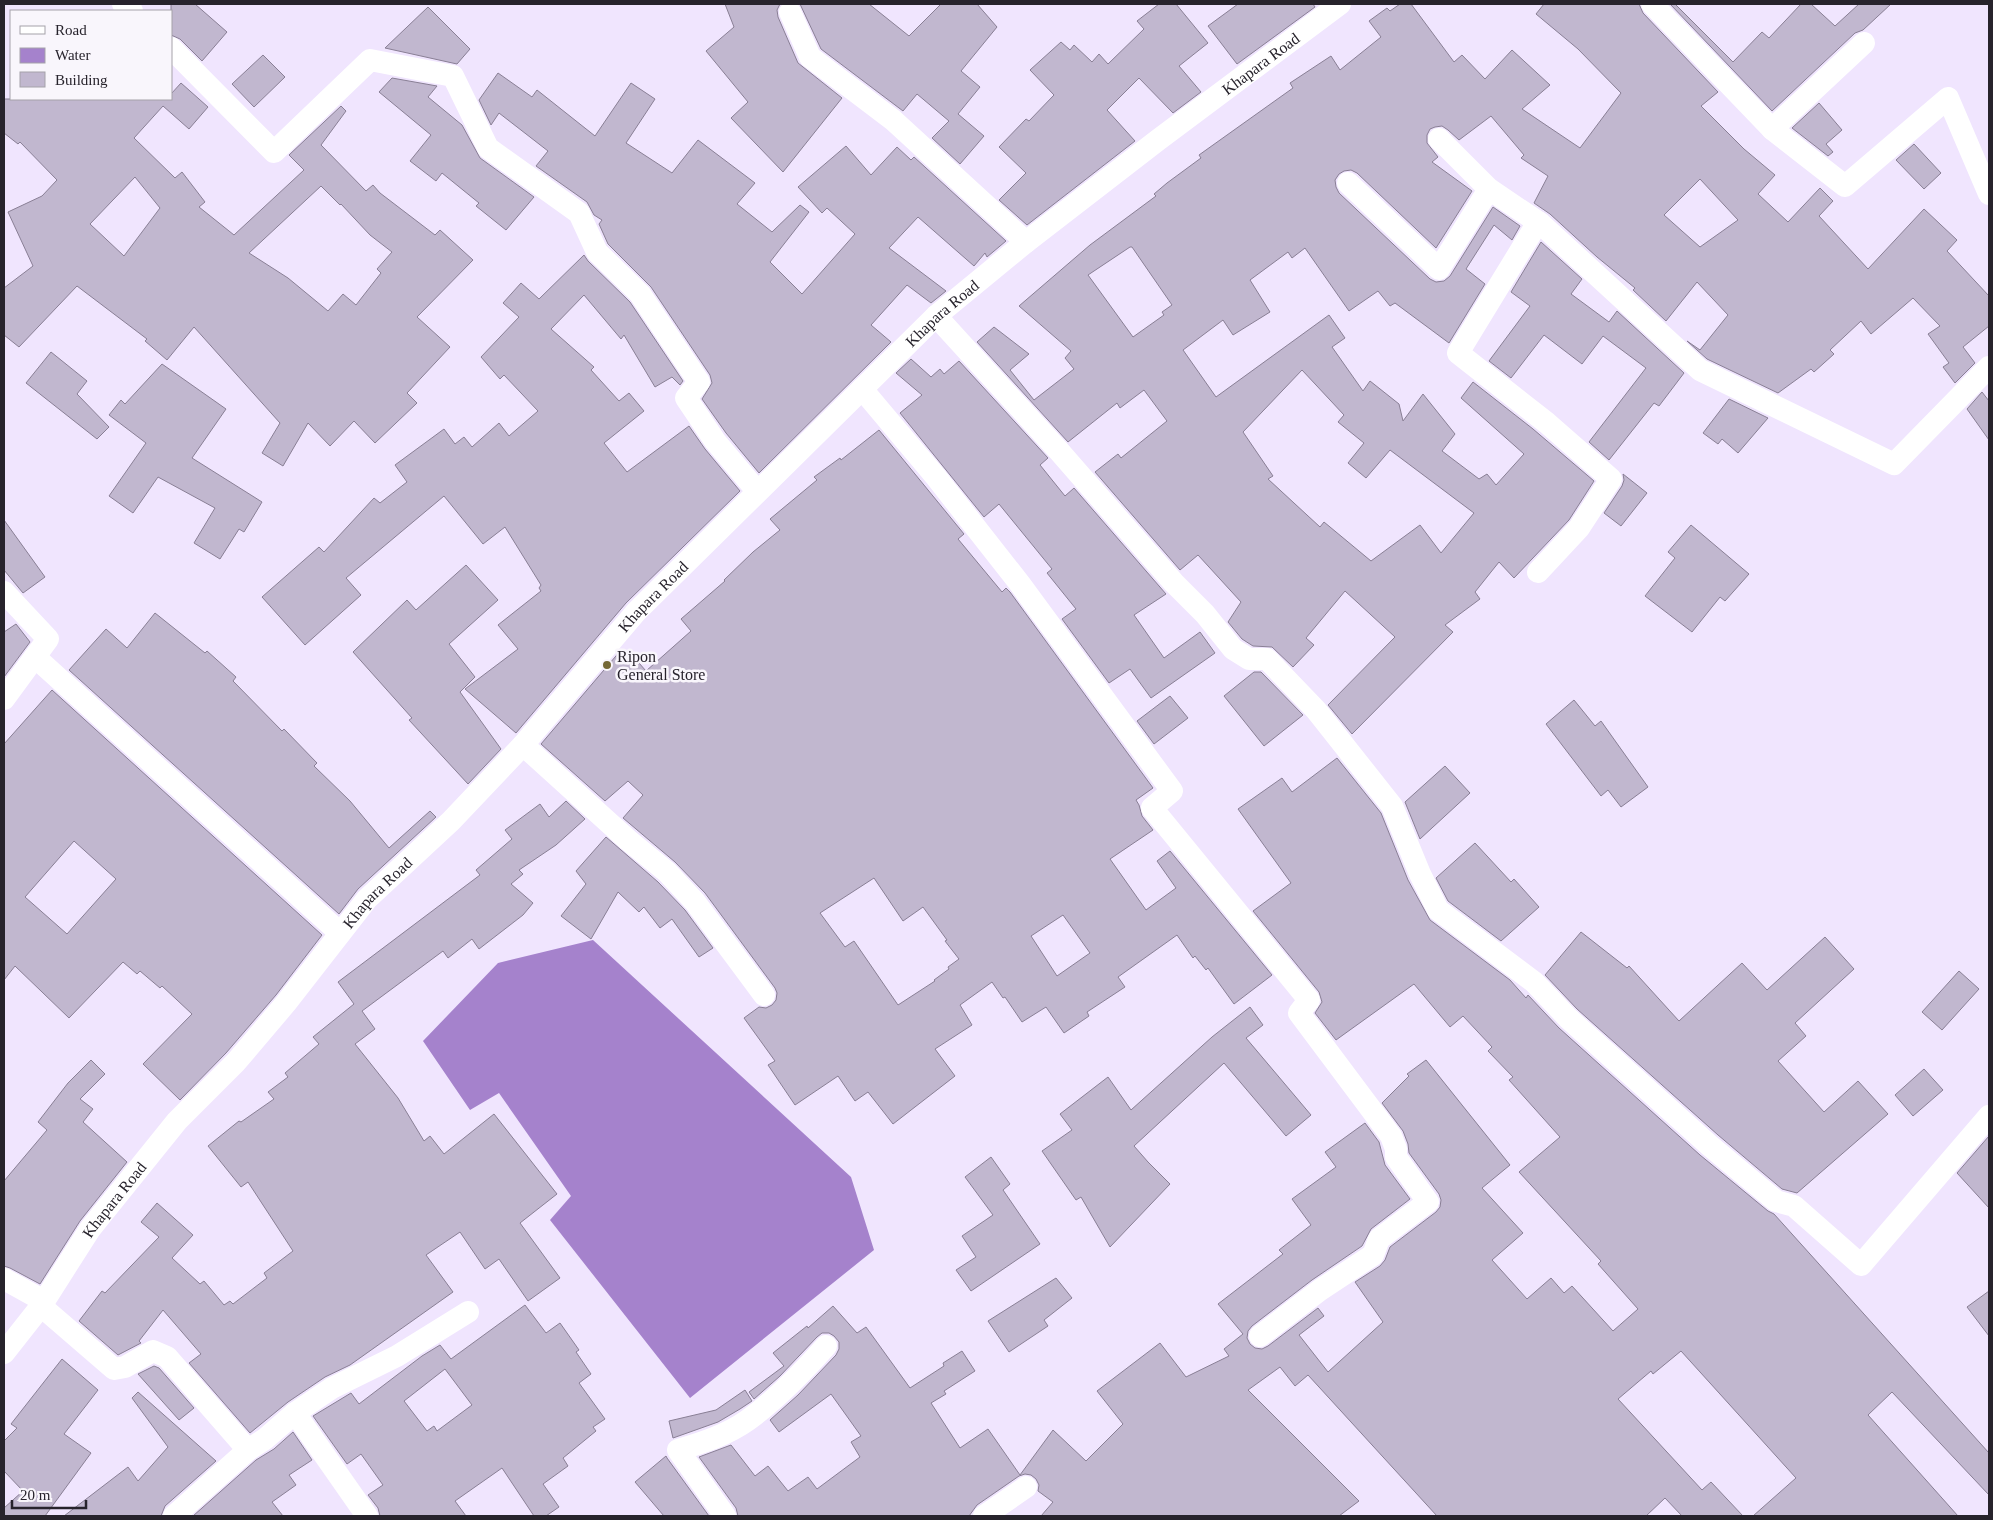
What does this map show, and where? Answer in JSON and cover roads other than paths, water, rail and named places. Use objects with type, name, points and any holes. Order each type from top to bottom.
[{"type":"street","name":"Khapara Road","points":[[4,1353],[43,1304],[90,1229],[177,1121],[236,1062],[368,899],[451,821],[523,745],[636,612],[757,490],[936,316],[1026,242],[1158,140],[1340,4]]},
{"type":"street","points":[[1652,4],[1772,129],[1845,186],[1948,98],[1989,194]]},
{"type":"street","points":[[790,12],[810,57],[893,120],[1026,242]]},
{"type":"street","points":[[1772,129],[1864,43]]},
{"type":"street","points":[[172,49],[274,152],[370,60],[453,76],[488,148],[579,213],[597,252],[640,294],[699,382],[686,398],[715,442],[757,490]]},
{"type":"street","points":[[1439,139],[1489,189],[1538,222],[1700,370],[1894,464],[1989,368]]},
{"type":"street","points":[[1348,183],[1439,269],[1489,189]]},
{"type":"street","points":[[1538,222],[1458,353],[1547,423],[1611,479],[1579,528],[1538,572]]},
{"type":"street","points":[[936,316],[1059,451],[1174,583],[1205,614],[1234,649],[1249,659],[1267,659],[1316,710],[1392,806],[1420,874],[1438,910],[1534,982],[1568,1018],[1710,1145],[1776,1200],[1794,1206],[1861,1265],[1989,1116]]},
{"type":"street","points":[[862,389],[936,477],[1020,584],[1172,791],[1152,808],[1309,1000],[1299,1013],[1391,1136],[1396,1148],[1396,1157],[1428,1202],[1379,1239],[1373,1255],[1320,1290],[1260,1336]]},
{"type":"street","points":[[4,592],[48,639],[4,699]]},
{"type":"street","points":[[34,657],[340,933]]},
{"type":"street","points":[[523,745],[628,840],[667,872],[695,902],[764,995]]},
{"type":"street","points":[[4,1278],[43,1304],[114,1369],[124,1367],[153,1351],[167,1357],[248,1450]]},
{"type":"street","points":[[174,1516],[248,1450],[265,1440],[295,1413],[332,1388],[397,1356],[468,1312]]},
{"type":"street","points":[[725,1516],[678,1450],[705,1442],[747,1421],[796,1379],[826,1346]]},
{"type":"street","points":[[295,1413],[367,1516]]},
{"type":"street","points":[[984,1516],[1026,1487]]},
{"type":"water","points":[[593,940],[851,1177],[874,1250],[690,1398],[550,1220],[571,1196],[499,1093],[470,1110],[423,1041],[498,963]]},
{"type":"place","name":"Ripon General Store","points":[[607,665]]}]
